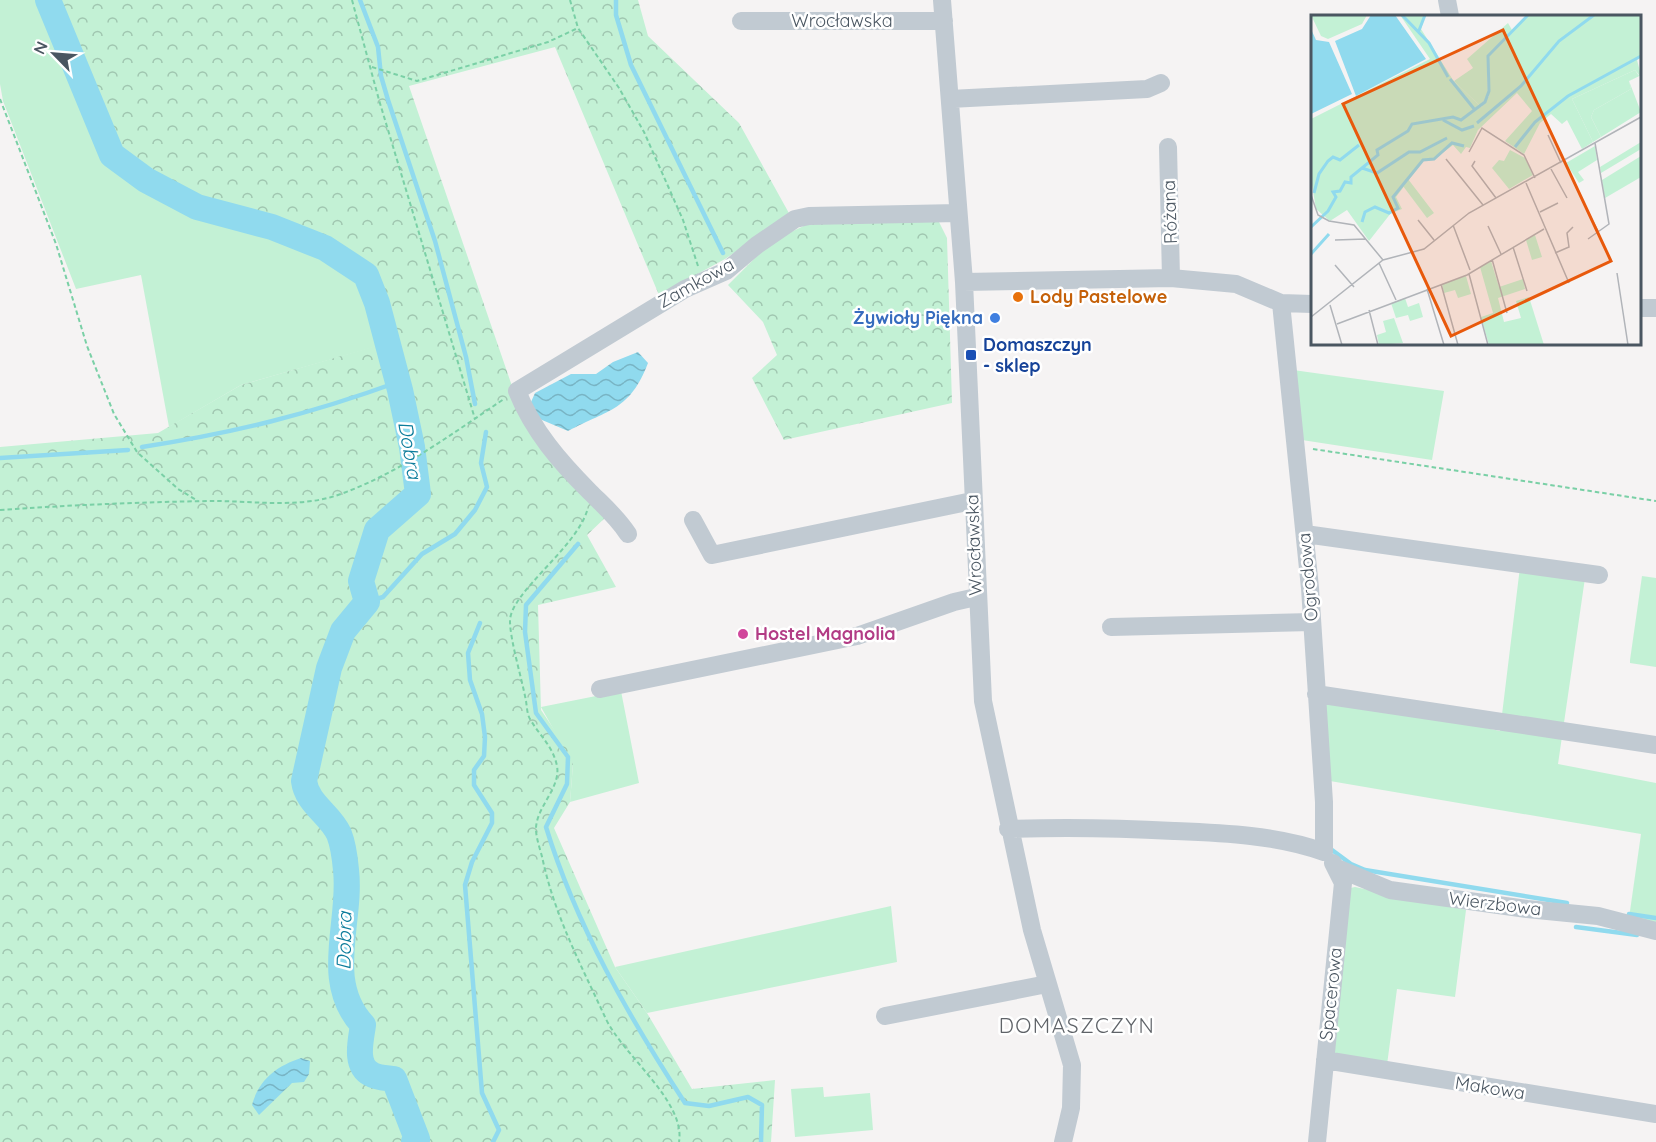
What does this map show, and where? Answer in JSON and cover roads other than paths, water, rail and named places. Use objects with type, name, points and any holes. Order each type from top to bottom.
[{"type":"street","name":"Wrocławska","points":[[942,0],[964,282],[976,597],[983,701],[1008,829],[1047,984],[1072,1065],[1071,1108],[1063,1142]]},
{"type":"street","points":[[1447,0],[1450,15]]},
{"type":"street","name":"Wrocławska","points":[[741,21],[944,21]]},
{"type":"street","points":[[950,99],[1147,89],[1161,83]]},
{"type":"street","name":"Różana","points":[[1168,147],[1172,278]]},
{"type":"street","name":"Zamkowa","points":[[628,534],[618,518],[592,494],[543,440],[526,413],[517,391],[639,315],[702,280],[726,271],[757,245],[795,219],[809,216],[958,213]]},
{"type":"street","points":[[964,282],[1172,278],[1236,284],[1281,303],[1311,304]]},
{"type":"street","name":"Ogrodowa","points":[[1281,303],[1312,622],[1324,802],[1324,852]]},
{"type":"street","points":[[693,520],[712,555],[972,501]]},
{"type":"street","points":[[1305,534],[1599,575]]},
{"type":"street","points":[[600,689],[857,636],[954,602],[976,597]]},
{"type":"street","points":[[1111,627],[1312,622]]},
{"type":"street","points":[[1316,694],[1656,745]]},
{"type":"street","points":[[1008,829],[1099,828],[1215,833],[1298,843],[1324,852],[1337,868]]},
{"type":"street","name":"Wierzbowa","points":[[1337,868],[1390,890],[1527,909],[1598,916],[1656,931]]},
{"type":"street","name":"Spacerowa","points":[[1317,1142],[1342,883],[1337,868]]},
{"type":"street","points":[[885,1016],[1047,984]]},
{"type":"street","name":"Makowa","points":[[1325,1060],[1656,1114]]},
{"type":"water","points":[[638,352],[648,363],[634,390],[617,406],[568,431],[535,417],[531,402],[535,393],[571,374],[596,374],[613,362]]},
{"type":"water","points":[[301,1058],[310,1061],[309,1074],[304,1082],[292,1083],[259,1115],[252,1105],[264,1081],[284,1065]]},
{"type":"waterway","name":"Dobra","points":[[48,0],[112,155],[146,180],[197,207],[272,227],[325,248],[366,275],[377,303],[400,390],[412,447],[418,494],[377,530],[361,581],[367,602],[343,631],[329,668],[304,781],[309,796],[335,827],[343,847],[347,890],[341,970],[344,990],[351,1008],[363,1025],[360,1045],[362,1065],[373,1075],[394,1079],[417,1139],[414,1142]]},
{"type":"waterway","points":[[360,0],[378,47],[381,76],[388,100],[435,241],[466,357],[475,404]]},
{"type":"waterway","points":[[616,0],[616,15],[631,65],[723,253]]},
{"type":"waterway","points":[[142,447],[271,421],[334,404],[398,382]]},
{"type":"waterway","points":[[367,602],[383,597],[422,554],[455,534],[475,510],[487,487],[481,463],[486,432]]},
{"type":"waterway","points":[[0,458],[128,450]]},
{"type":"waterway","points":[[578,544],[526,605],[525,632],[536,713],[568,757],[567,784],[546,827],[558,863],[588,935],[624,1004],[685,1103],[709,1106],[748,1097],[762,1105],[761,1142]]},
{"type":"waterway","points":[[480,623],[468,653],[470,680],[482,714],[485,737],[484,756],[474,770],[474,785],[492,813],[492,823],[472,862],[465,885],[482,1093],[499,1130],[493,1142]]},
{"type":"waterway","points":[[1332,850],[1351,864],[1365,870],[1567,903]]},
{"type":"waterway","points":[[1629,914],[1656,918]]},
{"type":"waterway","points":[[1576,927],[1637,935]]},
{"type":"place","name":"Lody Pastelowe","points":[[1018,297]]},
{"type":"place","name":"Żywioły Piękna","points":[[995,318]]},
{"type":"place","name":"Domaszczyn - sklep","points":[[971,355]]},
{"type":"place","name":"Hostel Magnolia","points":[[743,634]]},
{"type":"district","name":"DOMASZCZYN","points":[[1077,1026]]}]
